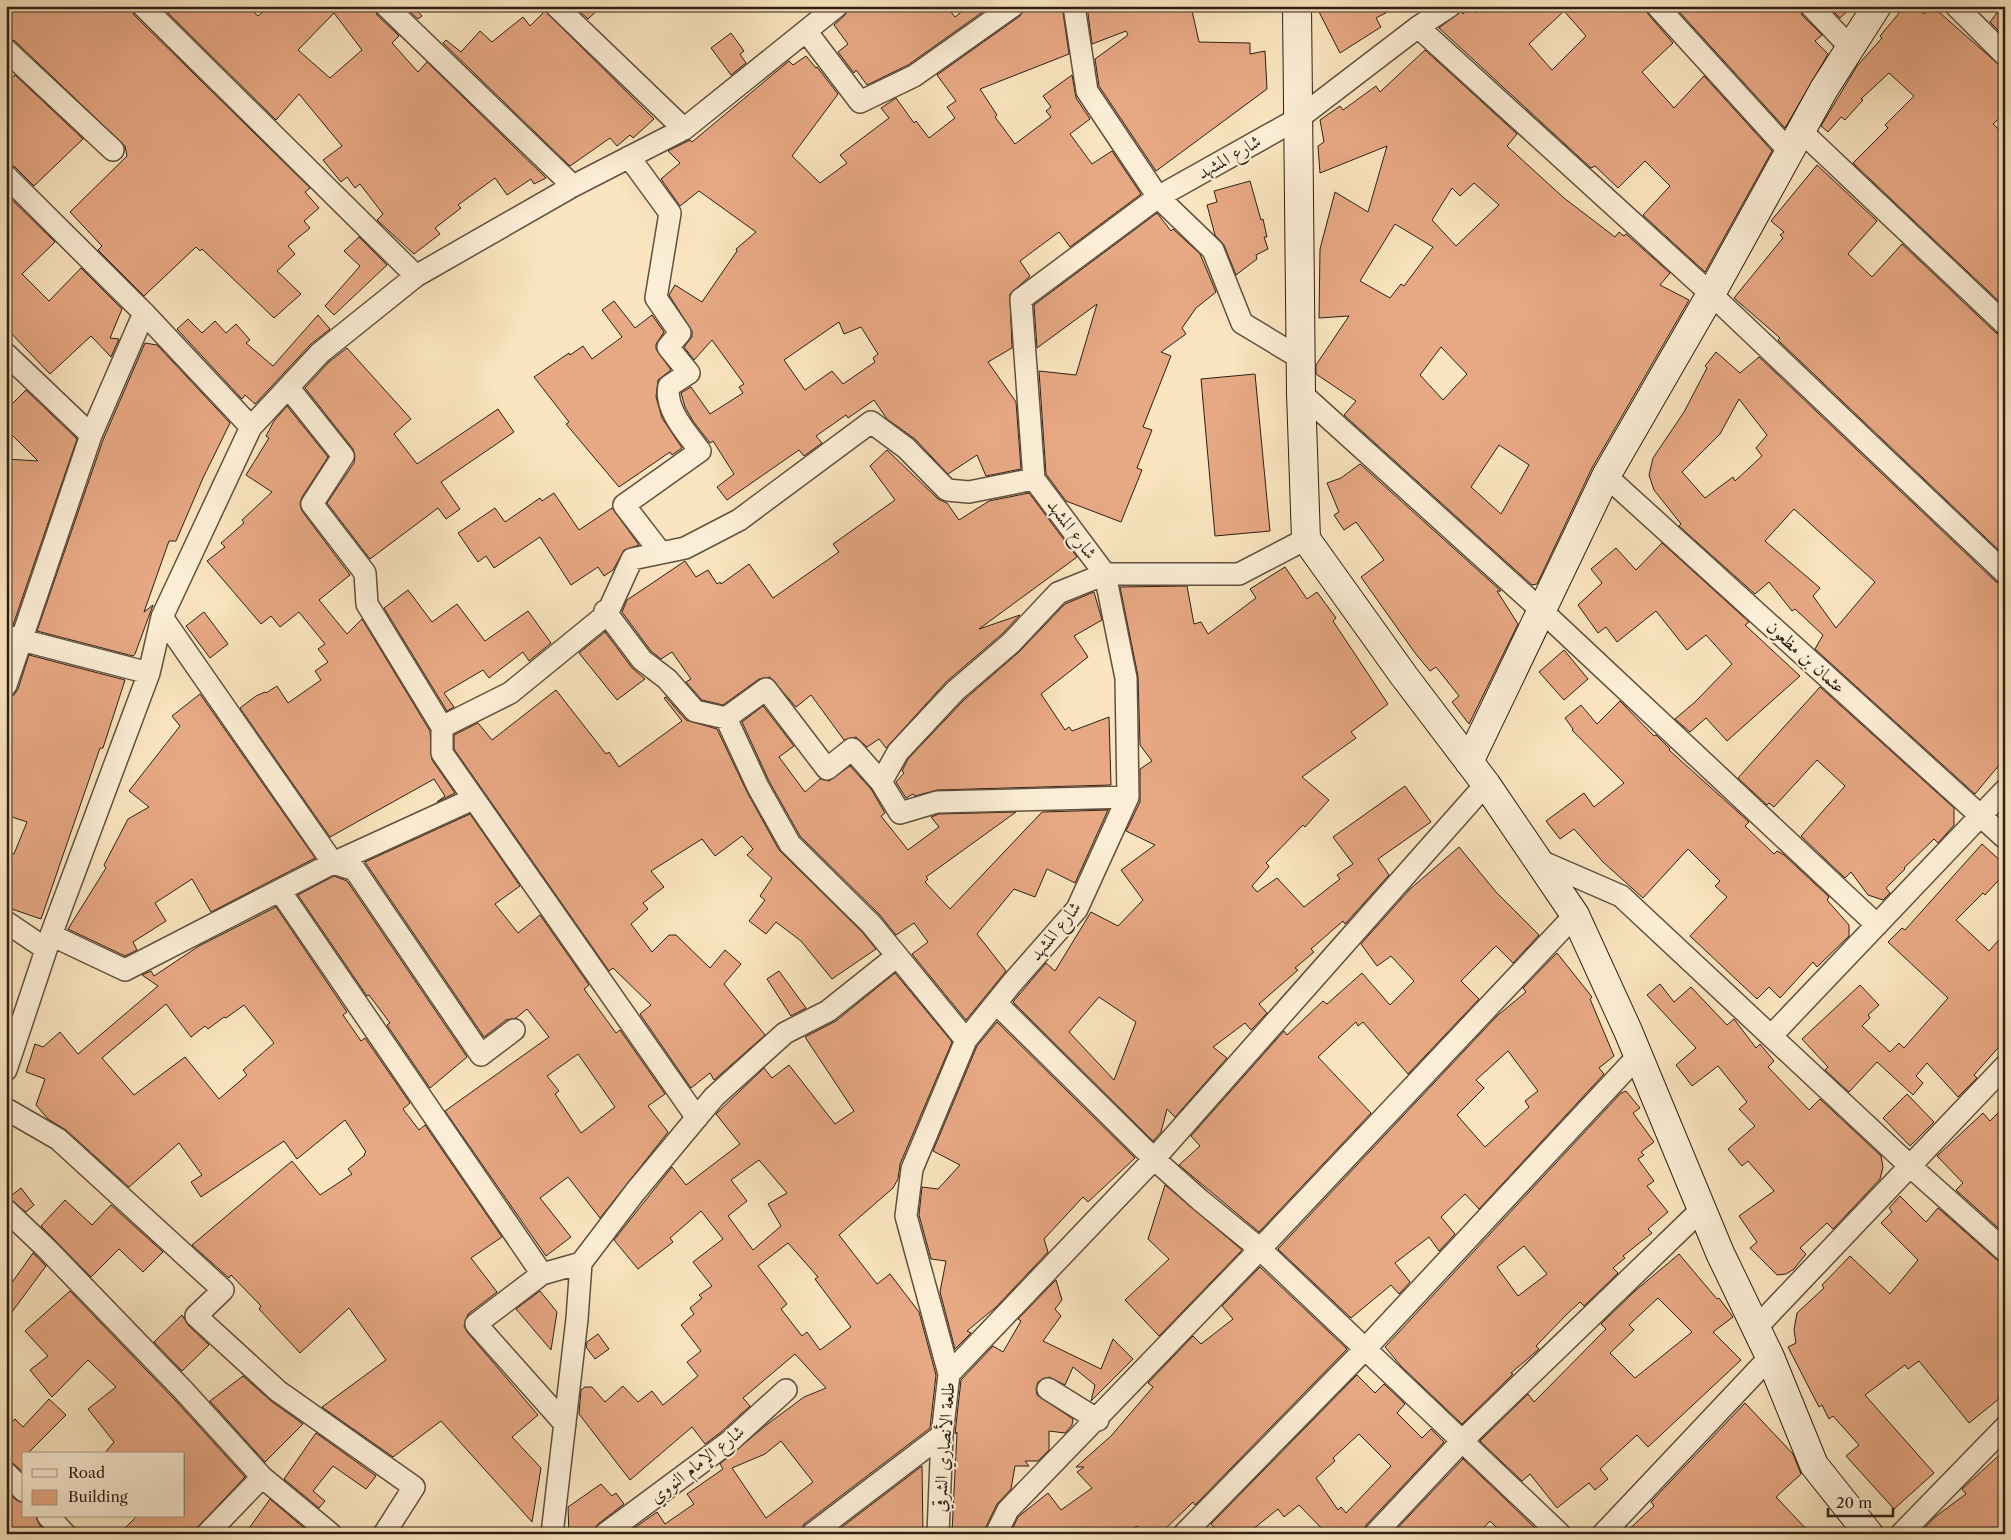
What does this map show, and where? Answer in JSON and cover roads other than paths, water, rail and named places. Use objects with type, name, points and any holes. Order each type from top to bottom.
[{"type":"street","points":[[143,6],[416,276]]},
{"type":"street","points":[[386,6],[573,186]]},
{"type":"street","points":[[556,6],[684,129]]},
{"type":"street","points":[[6,1070],[49,942],[149,673],[162,617],[251,427],[320,353],[416,276],[573,186],[684,129],[837,6]]},
{"type":"street","points":[[806,31],[860,102],[914,76],[1013,6]]},
{"type":"street","points":[[1074,6],[1086,91],[1158,197],[1213,250],[1242,323],[1300,358]]},
{"type":"street","points":[[1297,6],[1300,358],[1306,540],[1326,570],[1486,784],[1574,915],[1638,1056],[1702,1209],[1770,1357],[1814,1465],[1869,1534]]},
{"type":"street","name":"شارع المشهد","points":[[906,1216],[912,1169],[966,1040],[1077,909],[1128,797],[1126,678],[1105,574],[1034,479],[1021,300],[1158,197],[1299,118],[1418,27],[1450,6]]},
{"type":"street","points":[[1657,6],[1795,141],[2005,324]]},
{"type":"street","points":[[1811,6],[1851,48]]},
{"type":"street","points":[[1469,762],[1606,476],[1711,294],[1824,89],[1878,6]]},
{"type":"street","points":[[1956,6],[2005,55]]},
{"type":"street","points":[[1418,27],[1711,294],[2005,573]]},
{"type":"street","points":[[6,50],[113,150]]},
{"type":"street","points":[[630,157],[670,213],[656,298],[680,333],[668,347],[689,373],[670,386],[667,395],[671,407],[700,451],[624,505],[661,553]]},
{"type":"street","points":[[6,176],[144,313],[251,427]]},
{"type":"street","points":[[6,686],[14,638],[91,436],[144,313]]},
{"type":"street","points":[[6,354],[91,436]]},
{"type":"street","points":[[288,387],[343,456],[312,504],[365,573],[367,604],[442,728],[442,753],[697,1118]]},
{"type":"street","points":[[1301,393],[1541,610],[1877,925]]},
{"type":"street","points":[[442,728],[510,693],[606,612],[632,560],[685,548],[738,520],[871,422],[906,448],[947,490],[970,492],[1034,479]]},
{"type":"street","name":"عثمان بن مظعون","points":[[1606,476],[2005,838]]},
{"type":"street","points":[[881,782],[898,752],[942,704],[1011,643],[1058,593],[1105,574],[1238,574],[1306,540]]},
{"type":"street","points":[[606,612],[642,660],[667,678],[696,711],[726,718],[766,689],[827,769],[852,749],[881,782],[900,813],[937,802],[1128,797]]},
{"type":"street","points":[[162,617],[333,863],[355,870],[482,1055],[514,1030]]},
{"type":"street","points":[[14,638],[149,673]]},
{"type":"street","points":[[726,718],[758,787],[790,844],[871,924],[966,1040]]},
{"type":"street","points":[[949,1374],[1154,1159],[1486,784]]},
{"type":"street","points":[[1772,1035],[2005,790]]},
{"type":"street","points":[[6,922],[49,942],[125,970],[333,863],[473,799]]},
{"type":"street","points":[[1538,860],[1621,896],[1772,1035],[1910,1166],[2005,1251]]},
{"type":"street","points":[[280,891],[542,1274]]},
{"type":"street","points":[[996,1534],[1008,1510],[1098,1420],[1574,915]]},
{"type":"street","points":[[552,1534],[581,1263],[714,1096],[785,1033],[828,1011],[897,956]]},
{"type":"street","points":[[996,1004],[1154,1159],[1260,1249],[1560,1534]]},
{"type":"street","points":[[1184,1534],[1365,1349],[1638,1056]]},
{"type":"street","points":[[1756,1328],[2005,1066]]},
{"type":"street","points":[[6,1109],[58,1139],[223,1290],[196,1316],[278,1391],[414,1487],[384,1534]]},
{"type":"street","points":[[1374,1534],[1463,1440],[1702,1209]]},
{"type":"street","points":[[6,1210],[46,1248],[176,1383],[262,1477],[331,1534]]},
{"type":"street","name":"طلعة الأنصاري الشرقي","points":[[906,1216],[949,1374],[942,1435],[938,1534]]},
{"type":"street","points":[[565,1424],[476,1324],[542,1274],[581,1263]]},
{"type":"street","points":[[1603,1534],[1770,1357]]},
{"type":"street","name":"شارع الإمام النووي","points":[[605,1534],[729,1442],[786,1390]]},
{"type":"street","points":[[1048,1390],[1098,1420]]},
{"type":"street","points":[[1901,1534],[2005,1426]]},
{"type":"street","points":[[812,1534],[942,1435]]},
{"type":"street","points":[[6,1474],[22,1489]]},
{"type":"street","points":[[208,1534],[262,1477]]},
{"type":"street","points":[[50,1518],[65,1534]]}]
